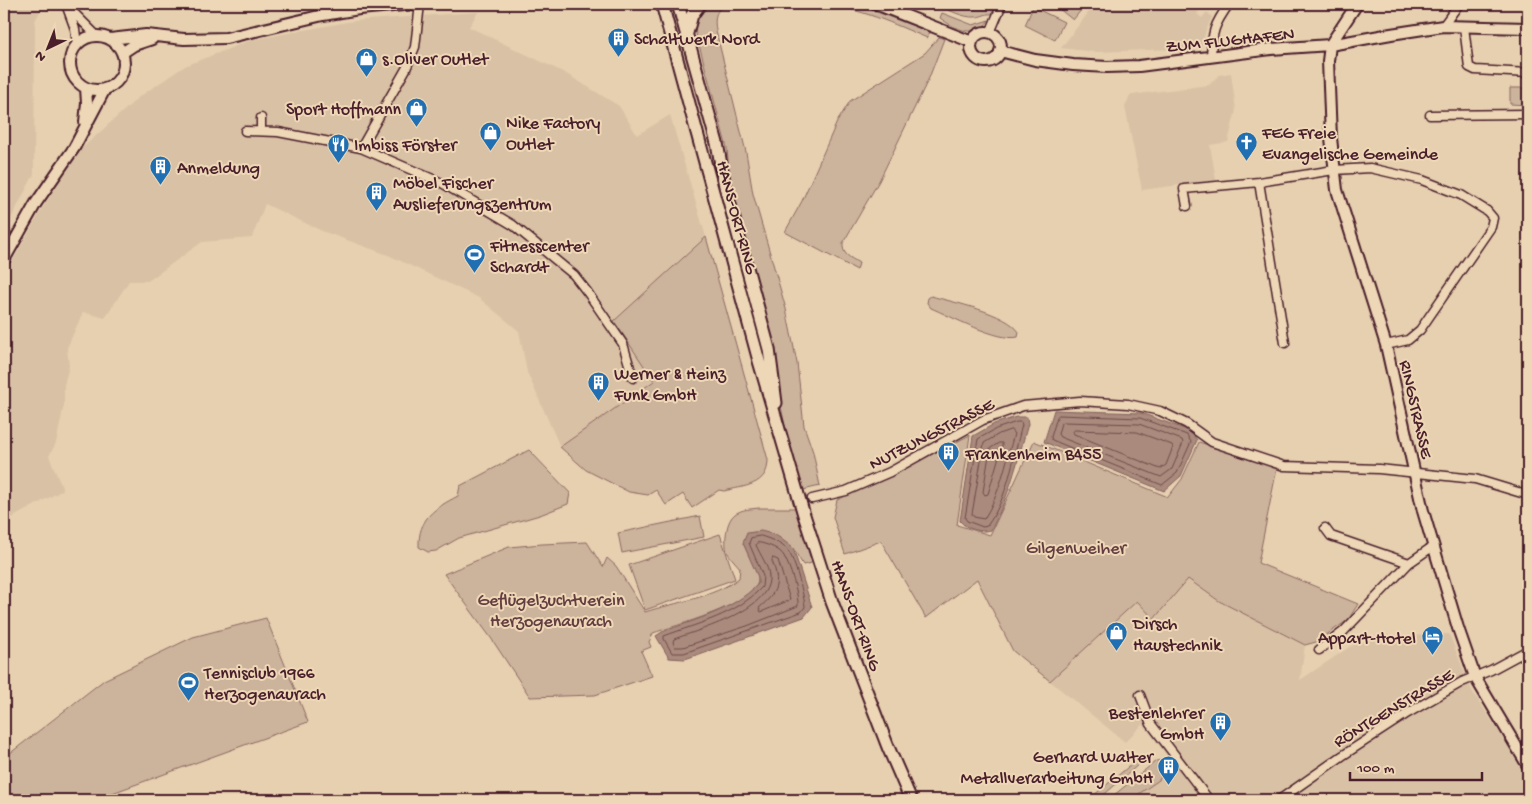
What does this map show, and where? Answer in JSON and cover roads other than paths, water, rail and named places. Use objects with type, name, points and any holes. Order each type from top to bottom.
[{"type":"main road","name":"HANS-ORT-RING","points":[[662,4],[781,439],[804,515],[832,602],[888,747],[911,800]]},
{"type":"main road","name":"HANS-ORT-RING","points":[[678,4],[769,349],[781,439]]},
{"type":"main road","points":[[687,34],[692,15],[700,4]]},
{"type":"street","points":[[66,4],[97,36]]},
{"type":"street","points":[[66,4],[75,29],[76,45],[71,55],[70,67],[75,80],[92,90],[105,89],[115,84],[120,78],[124,65],[119,48],[110,40],[97,36],[90,37],[76,45]]},
{"type":"street","points":[[110,40],[146,35],[206,39],[226,38],[323,15],[366,8],[415,4]]},
{"type":"street","points":[[362,148],[406,69],[415,47],[420,4]]},
{"type":"street","points":[[876,4],[972,42]]},
{"type":"street","points":[[990,32],[1002,4]]},
{"type":"street","points":[[1211,57],[1213,30],[1218,18],[1229,4]]},
{"type":"street","points":[[1330,45],[1357,4]]},
{"type":"street","points":[[1443,26],[1459,4]]},
{"type":"street","name":"ZUM FLUGHAFEN","points":[[1000,51],[1043,61],[1107,67],[1139,66],[1271,49],[1330,45],[1443,26],[1464,31],[1528,28]]},
{"type":"street","points":[[1464,31],[1469,67],[1475,70],[1528,73]]},
{"type":"street","points":[[990,32],[998,38],[1000,51],[990,61],[981,60],[972,51],[972,42],[977,35],[990,32]]},
{"type":"street","points":[[122,53],[140,42],[160,37]]},
{"type":"street","name":"RINGSTRASSE","points":[[1330,45],[1328,88],[1334,170],[1341,203],[1386,345],[1432,547],[1475,677],[1528,766]]},
{"type":"street","points":[[85,126],[86,88]]},
{"type":"street","points":[[4,260],[28,215],[64,164],[105,89]]},
{"type":"street","points":[[1430,115],[1528,114]]},
{"type":"street","points":[[260,118],[261,131]]},
{"type":"street","points":[[245,131],[278,132],[362,148],[442,182],[512,225],[574,275],[624,344],[633,378]]},
{"type":"street","points":[[1186,206],[1184,189],[1259,182],[1334,170],[1370,168],[1422,180],[1461,196],[1487,212],[1493,218],[1491,228],[1420,330],[1408,340],[1386,345]]},
{"type":"street","points":[[1259,182],[1285,343]]},
{"type":"street","name":"NUTZUNGSTRASSE","points":[[812,499],[830,496],[862,485],[890,472],[983,420],[1023,406],[1080,401],[1128,404],[1160,411],[1187,424],[1212,442],[1284,466],[1379,470],[1475,479],[1528,495]]},
{"type":"street","points":[[1325,528],[1331,536],[1409,563]]},
{"type":"street","points":[[1319,650],[1343,632],[1409,563],[1432,547]]},
{"type":"street","name":"RÖNTGENSTRASSE","points":[[1279,800],[1394,722],[1462,682],[1528,650]]},
{"type":"street","points":[[1140,695],[1151,724],[1210,800]]},
{"type":"water","points":[[1054,410],[1141,413],[1190,431],[1197,440],[1181,476],[1164,491],[1044,442]]},
{"type":"water","name":"Gilgenweiher","points":[[1016,417],[1027,417],[1028,424],[1013,478],[991,530],[974,530],[960,521],[973,436],[994,424]]},
{"type":"water","points":[[761,531],[776,535],[793,548],[812,607],[804,617],[751,636],[685,659],[669,658],[656,636],[725,608],[758,584],[758,577],[743,543],[747,533]]},
{"type":"place","name":"Schaltwerk Nord","points":[[618,57]]},
{"type":"place","name":"s.Oliver Outlet","points":[[366,77]]},
{"type":"place","name":"Sport Hoffmann","points":[[417,127]]},
{"type":"place","name":"Nike Factory Outlet","points":[[490,151]]},
{"type":"place","name":"FEG Freie Evangelische Gemeinde","points":[[1246,161]]},
{"type":"place","name":"Imbiss Förster","points":[[338,163]]},
{"type":"place","name":"Anmeldung","points":[[161,186]]},
{"type":"place","name":"Möbel Fischer Auslieferungszentrum","points":[[377,211]]},
{"type":"place","name":"Fitnesscenter Schardt","points":[[474,274]]},
{"type":"place","name":"Werner & Heinz Funk GmbH","points":[[598,402]]},
{"type":"place","name":"Frankenheim B455","points":[[949,472]]},
{"type":"place","name":"Dirsch Haustechnik","points":[[1117,652]]},
{"type":"place","name":"Appart-Hotel","points":[[1432,656]]},
{"type":"place","name":"Tennisclub 1966 Herzogenaurach","points":[[188,701]]},
{"type":"place","name":"Bestenlehrer GmbH","points":[[1220,741]]},
{"type":"place","name":"Gerhard Walter Metallverarbeitung GmbH","points":[[1169,785]]},
{"type":"park label","name":"Geflügelzuchtverein Herzogenaurach","points":[[551,609]]}]
